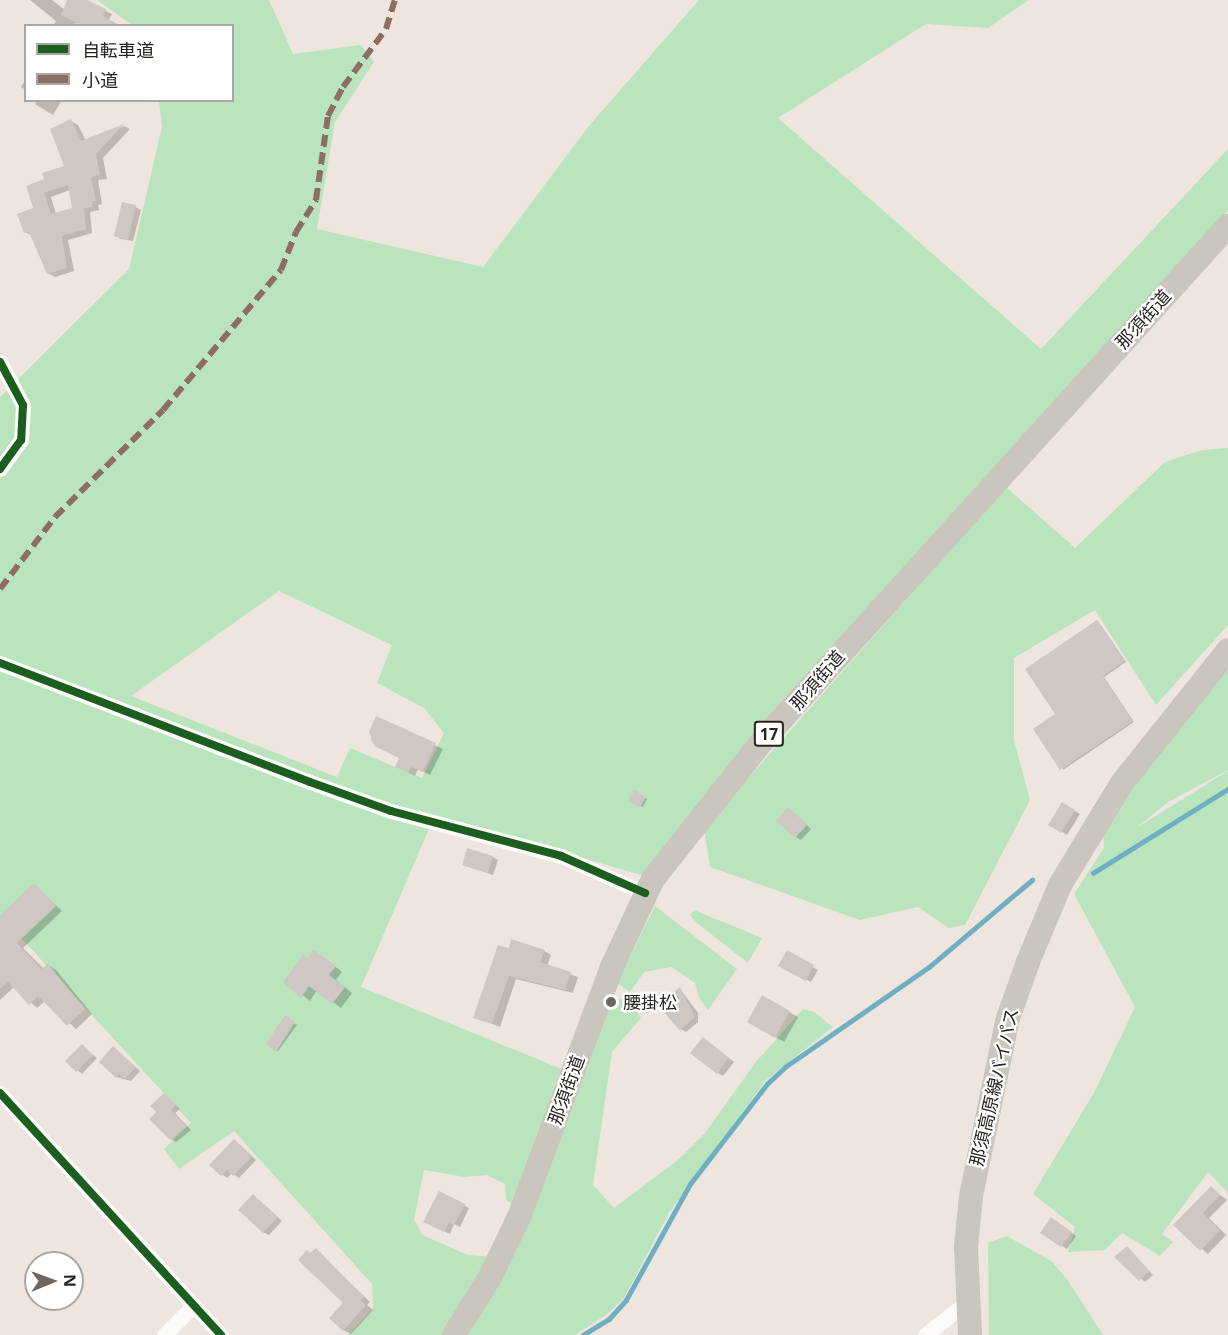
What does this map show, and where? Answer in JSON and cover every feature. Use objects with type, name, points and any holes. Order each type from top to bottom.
[{"type":"main road","name":"那須街道","points":[[454,1335],[490,1277],[519,1217],[611,969],[645,893],[763,740],[1228,225]]},
{"type":"main road","name":"那須高原線バイパス","points":[[970,1335],[967,1302],[969,1216],[982,1130],[1008,1018],[1041,928],[1060,885],[1122,783],[1228,650]]},
{"type":"street","points":[[0,362],[23,405],[21,440],[0,469]]},
{"type":"street","points":[[0,663],[391,811],[561,856],[645,893]]},
{"type":"street","points":[[0,1093],[221,1335]]},
{"type":"street","points":[[925,1335],[967,1302]]},
{"type":"street","points":[[164,1335],[195,1305]]},
{"type":"green space","points":[[97,0],[269,0],[293,54],[361,45],[374,62],[335,122],[317,229],[483,267],[588,127],[699,0],[1029,0],[988,28],[926,24],[778,118],[1041,349],[1228,149],[1228,211],[641,875],[435,815],[361,987],[564,1070],[514,1205],[506,1200],[505,1184],[487,1175],[465,1177],[424,1170],[414,1219],[422,1235],[468,1255],[495,1257],[613,996],[632,1004],[641,1018],[612,1052],[593,1185],[614,1208],[679,1159],[705,1133],[755,1063],[803,1009],[814,1012],[833,1027],[765,1081],[669,1213],[625,1296],[609,1313],[575,1335],[348,1335],[373,1309],[372,1284],[234,1131],[179,1169],[164,1149],[191,1123],[0,915],[0,397],[129,269],[162,127],[159,102],[234,102],[234,24],[131,24]],"holes":[[[279,591],[392,645],[377,683],[424,708],[444,733],[422,778],[350,748],[337,777],[131,696]]]},
{"type":"green space","points":[[1228,448],[1228,625],[1156,705],[1095,610],[1014,658],[1014,740],[1030,800],[965,925],[949,928],[918,907],[860,920],[710,867],[704,828],[1006,487],[1075,548],[1165,462],[1202,450]]},
{"type":"green space","points":[[1228,661],[1228,770],[1168,802],[1136,828],[1228,771],[1228,1193],[1208,1172],[1162,1234],[1173,1242],[1160,1256],[1122,1233],[1105,1250],[1068,1252],[1075,1227],[1033,1194],[1095,1091],[1135,1007],[1074,894],[1104,848],[1103,828],[1142,770]]},
{"type":"green space","points":[[655,906],[737,969],[708,1010],[699,998],[695,983],[672,967],[644,972],[630,992],[617,983]]},
{"type":"green space","points":[[694,910],[762,938],[748,963],[697,923],[690,915]]},
{"type":"green space","points":[[1007,1236],[1051,1261],[1067,1279],[1103,1335],[989,1335],[988,1243]]},
{"type":"building","points":[[67,0],[87,0],[106,9],[103,16],[117,24],[80,24],[61,15]]},
{"type":"building","points":[[71,119],[81,141],[124,124],[96,154],[100,175],[91,177],[96,201],[92,202],[93,207],[84,208],[86,229],[62,236],[67,268],[47,274],[29,232],[24,233],[17,214],[33,208],[26,186],[44,179],[42,173],[64,166],[50,129]],"holes":[[[68,185],[72,208],[51,214],[44,193]]]},
{"type":"building","points":[[122,202],[136,205],[128,240],[114,236]]},
{"type":"building","points":[[1097,620],[1125,661],[1103,676],[1133,721],[1060,770],[1033,729],[1055,714],[1025,669]]},
{"type":"building","points":[[376,716],[436,743],[423,772],[411,767],[408,773],[395,767],[399,758],[374,746],[369,732]]},
{"type":"building","points":[[634,790],[646,797],[640,807],[628,801]]},
{"type":"building","points":[[1062,802],[1075,810],[1061,833],[1048,825]]},
{"type":"building","points":[[788,807],[807,825],[795,838],[776,821]]},
{"type":"building","points":[[467,848],[493,856],[488,873],[462,865]]},
{"type":"building","points":[[34,883],[56,906],[17,943],[41,969],[48,964],[85,1009],[67,1026],[38,996],[29,1005],[8,982],[0,989],[0,915]]},
{"type":"building","points":[[511,939],[545,950],[540,962],[571,972],[565,990],[509,976],[492,1024],[473,1018],[498,945],[509,948]]},
{"type":"building","points":[[314,950],[336,966],[329,975],[345,987],[332,1004],[309,986],[301,998],[283,982],[303,955],[307,958]]},
{"type":"building","points":[[787,950],[814,965],[806,981],[778,966]]},
{"type":"building","points":[[680,987],[695,1017],[680,1031],[658,1005]]},
{"type":"building","points":[[762,995],[790,1011],[775,1038],[747,1022]]},
{"type":"building","points":[[285,1015],[295,1022],[276,1052],[266,1044]]},
{"type":"building","points":[[703,1037],[729,1058],[717,1074],[690,1053]]},
{"type":"building","points":[[82,1044],[93,1055],[76,1072],[65,1061]]},
{"type":"building","points":[[113,1046],[136,1067],[125,1079],[119,1074],[116,1078],[99,1062]]},
{"type":"building","points":[[164,1093],[176,1105],[171,1110],[187,1126],[170,1140],[149,1119],[156,1112],[150,1106]]},
{"type":"building","points":[[234,1139],[252,1156],[233,1176],[227,1170],[221,1176],[209,1165]]},
{"type":"building","points":[[1211,1186],[1220,1195],[1203,1213],[1220,1230],[1200,1251],[1173,1225]]},
{"type":"building","points":[[439,1191],[465,1204],[454,1225],[449,1223],[444,1232],[423,1222]]},
{"type":"building","points":[[253,1194],[278,1217],[263,1233],[238,1210]]},
{"type":"building","points":[[1051,1217],[1072,1232],[1061,1247],[1040,1233]]},
{"type":"building","points":[[1127,1246],[1149,1271],[1139,1281],[1114,1257]]},
{"type":"building","points":[[316,1248],[364,1297],[361,1300],[366,1305],[343,1331],[329,1318],[343,1303],[298,1260],[307,1250],[310,1253]]},
{"type":"waterway","points":[[1093,873],[1228,789]]},
{"type":"waterway","points":[[583,1335],[609,1319],[626,1300],[690,1184],[767,1084],[785,1067],[929,967],[1032,880]]},
{"type":"marked path","points":[[0,589],[55,517],[163,410],[281,270],[296,232],[316,200],[328,116],[343,87],[386,29],[395,0]]},
{"type":"cycle path","points":[[0,362],[23,405],[21,440],[0,469]]},
{"type":"cycle path","points":[[0,663],[391,811],[561,856],[645,893]]},
{"type":"cycle path","points":[[0,1093],[221,1335]]},
{"type":"place","name":"腰掛松","points":[[611,1002]]}]
